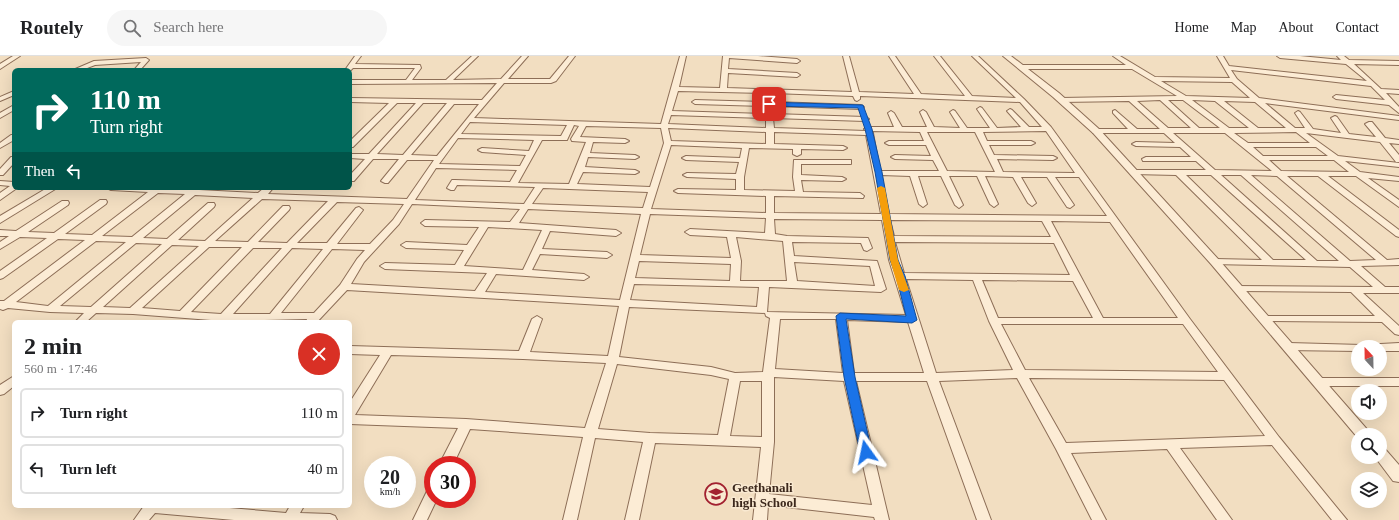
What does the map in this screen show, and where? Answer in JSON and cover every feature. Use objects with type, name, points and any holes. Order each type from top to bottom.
[{"type":"street","points":[[0,67],[17,56]]},
{"type":"street","points":[[94,63],[102,56]]},
{"type":"street","points":[[349,68],[358,56]]},
{"type":"street","points":[[448,81],[475,56]]},
{"type":"street","points":[[2,306],[133,311],[224,318],[273,317],[313,319],[344,287],[360,261],[371,247],[396,222],[439,158],[468,120],[501,81],[525,56]]},
{"type":"street","points":[[352,82],[553,81],[572,56]]},
{"type":"street","points":[[570,520],[590,433],[613,360],[624,304],[631,281],[646,211],[668,143],[664,126],[669,113],[683,56]]},
{"type":"street","points":[[721,56],[797,59],[798,83]]},
{"type":"street","points":[[723,91],[726,56]]},
{"type":"street","points":[[846,56],[855,94],[866,119],[869,131],[894,260],[931,378],[984,520]]},
{"type":"street","points":[[892,56],[920,96]]},
{"type":"street","points":[[936,56],[970,98]]},
{"type":"street","points":[[975,56],[1022,100],[1048,129],[1186,321],[1275,440],[1340,520]]},
{"type":"street","points":[[1007,56],[1096,131],[1215,262],[1358,428]]},
{"type":"street","points":[[1116,56],[1185,98],[1227,130],[1385,263]]},
{"type":"street","points":[[1220,56],[1234,80],[1257,100],[1399,204]]},
{"type":"street","points":[[1280,56],[1347,62],[1399,63]]},
{"type":"street","points":[[1340,56],[1373,84],[1399,111]]},
{"type":"street","points":[[81,68],[94,63],[146,60],[139,68]]},
{"type":"street","points":[[349,68],[418,66],[408,81]]},
{"type":"street","points":[[1021,67],[1133,67]]},
{"type":"street","points":[[1227,68],[1373,84]]},
{"type":"street","points":[[725,71],[855,94],[1022,100]]},
{"type":"street","points":[[1155,79],[1234,80]]},
{"type":"street","points":[[675,89],[770,92],[798,83]]},
{"type":"street","points":[[1379,90],[1399,92]]},
{"type":"street","points":[[770,92],[770,146]]},
{"type":"street","points":[[0,99],[12,94]]},
{"type":"street","points":[[1336,97],[1392,104]]},
{"type":"street","points":[[1061,100],[1161,98],[1257,100],[1399,118]]},
{"type":"street","points":[[1161,98],[1197,130]]},
{"type":"street","points":[[1131,99],[1312,262]]},
{"type":"street","points":[[1216,99],[1256,130]]},
{"type":"street","points":[[352,102],[396,100],[483,102]]},
{"type":"street","points":[[352,143],[396,100]]},
{"type":"street","points":[[352,178],[421,101]]},
{"type":"street","points":[[385,181],[453,101]]},
{"type":"street","points":[[695,102],[861,107]]},
{"type":"street","points":[[0,108],[12,107]]},
{"type":"street","points":[[0,116],[12,108]]},
{"type":"street","points":[[980,109],[995,130]]},
{"type":"street","points":[[1010,111],[1027,129]]},
{"type":"street","points":[[923,112],[932,130]]},
{"type":"street","points":[[953,112],[965,130]]},
{"type":"street","points":[[1116,112],[1134,130]]},
{"type":"street","points":[[669,113],[866,119]]},
{"type":"street","points":[[892,113],[899,129]]},
{"type":"street","points":[[1298,113],[1311,131]]},
{"type":"street","points":[[1335,118],[1346,135]]},
{"type":"street","points":[[468,120],[770,130],[869,131],[899,129],[1048,129]]},
{"type":"street","points":[[457,136],[564,138],[571,124]]},
{"type":"street","points":[[583,124],[575,139],[625,141]]},
{"type":"street","points":[[1369,124],[1399,160]]},
{"type":"street","points":[[922,129],[960,205]]},
{"type":"street","points":[[978,130],[1000,174]]},
{"type":"street","points":[[1096,131],[1296,130],[1399,142]]},
{"type":"street","points":[[0,146],[12,138]]},
{"type":"street","points":[[514,185],[539,138]]},
{"type":"street","points":[[572,186],[580,169],[590,140]]},
{"type":"street","points":[[668,143],[843,148]]},
{"type":"street","points":[[889,143],[929,143]]},
{"type":"street","points":[[984,143],[1031,143]]},
{"type":"street","points":[[1136,144],[1182,144]]},
{"type":"street","points":[[1246,145],[1318,145]]},
{"type":"street","points":[[740,193],[740,177],[746,146]]},
{"type":"street","points":[[797,147],[798,194]]},
{"type":"street","points":[[482,150],[531,153]]},
{"type":"street","points":[[585,155],[635,157]]},
{"type":"street","points":[[352,156],[439,158]]},
{"type":"street","points":[[895,157],[936,158]]},
{"type":"street","points":[[686,158],[743,160]]},
{"type":"street","points":[[992,158],[1053,158]]},
{"type":"street","points":[[1261,158],[1337,158],[1399,165]]},
{"type":"street","points":[[1146,159],[1198,159]]},
{"type":"street","points":[[0,162],[12,161]]},
{"type":"street","points":[[0,173],[12,161]]},
{"type":"street","points":[[797,162],[848,162]]},
{"type":"street","points":[[434,166],[522,168]]},
{"type":"street","points":[[580,169],[635,172]]},
{"type":"street","points":[[878,172],[913,174],[1080,175]]},
{"type":"street","points":[[1133,172],[1357,174],[1399,179]]},
{"type":"street","points":[[1178,172],[1270,262]]},
{"type":"street","points":[[1243,173],[1350,264],[1383,290]]},
{"type":"street","points":[[913,174],[922,204]]},
{"type":"street","points":[[980,174],[994,204]]},
{"type":"street","points":[[1015,174],[1032,203]]},
{"type":"street","points":[[1320,174],[1399,234]]},
{"type":"street","points":[[687,175],[740,177]]},
{"type":"street","points":[[1050,175],[1070,205]]},
{"type":"street","points":[[797,177],[842,179]]},
{"type":"street","points":[[451,188],[455,182],[653,190]]},
{"type":"street","points":[[0,183],[12,184]]},
{"type":"street","points":[[513,225],[541,185]]},
{"type":"street","points":[[0,197],[12,188]]},
{"type":"street","points":[[0,220],[50,190]]},
{"type":"street","points":[[2,306],[157,190]]},
{"type":"street","points":[[170,190],[261,196],[770,216],[1113,219]]},
{"type":"street","points":[[133,311],[209,244],[267,190]]},
{"type":"street","points":[[678,191],[860,196]]},
{"type":"street","points":[[50,309],[193,192]]},
{"type":"street","points":[[770,193],[770,236]]},
{"type":"street","points":[[1384,193],[1399,195]]},
{"type":"street","points":[[224,318],[289,246],[336,198]]},
{"type":"street","points":[[0,276],[103,202]]},
{"type":"street","points":[[0,246],[65,203]]},
{"type":"street","points":[[82,320],[211,205]]},
{"type":"street","points":[[182,315],[286,208]]},
{"type":"street","points":[[273,317],[359,210]]},
{"type":"street","points":[[1045,219],[1100,321]]},
{"type":"street","points":[[425,223],[513,225],[616,233]]},
{"type":"street","points":[[458,268],[485,224]]},
{"type":"street","points":[[526,273],[547,228]]},
{"type":"street","points":[[690,232],[770,236],[787,239],[865,240],[867,248]]},
{"type":"street","points":[[0,233],[209,244],[371,247]]},
{"type":"street","points":[[731,234],[736,261],[735,284]]},
{"type":"street","points":[[787,239],[792,284]]},
{"type":"street","points":[[890,239],[1057,240]]},
{"type":"street","points":[[406,245],[471,248]]},
{"type":"street","points":[[536,251],[606,255]]},
{"type":"street","points":[[636,258],[736,261]]},
{"type":"street","points":[[631,281],[792,284],[881,289],[874,263],[790,260]]},
{"type":"street","points":[[1215,262],[1312,262],[1350,264],[1399,262]]},
{"type":"street","points":[[385,266],[458,268],[584,278]]},
{"type":"street","points":[[478,296],[493,271]]},
{"type":"street","points":[[900,276],[1076,278]]},
{"type":"street","points":[[976,276],[994,322],[1062,448],[1098,520]]},
{"type":"street","points":[[762,311],[764,284]]},
{"type":"street","points":[[344,287],[478,296],[762,311],[775,316],[840,316],[912,320]]},
{"type":"street","points":[[1237,288],[1399,290]]},
{"type":"street","points":[[1353,289],[1399,332]]},
{"type":"street","points":[[760,520],[768,442],[768,375],[775,316]]},
{"type":"street","points":[[762,499],[880,516],[849,377],[840,316]]},
{"type":"street","points":[[523,355],[538,319]]},
{"type":"street","points":[[1264,319],[1385,319]]},
{"type":"street","points":[[994,322],[1186,321]]},
{"type":"street","points":[[1289,347],[1351,347]]},
{"type":"street","points":[[1387,347],[1399,347]]},
{"type":"street","points":[[352,350],[523,355],[613,360],[711,371],[735,377],[768,375],[931,378],[1021,374],[1228,376]]},
{"type":"street","points":[[352,409],[388,351]]},
{"type":"street","points":[[724,440],[735,377]]},
{"type":"street","points":[[0,392],[12,382]]},
{"type":"street","points":[[1319,382],[1399,382]]},
{"type":"street","points":[[352,419],[466,424],[650,438],[768,442]]},
{"type":"street","points":[[450,456],[466,424]]},
{"type":"street","points":[[632,520],[650,438]]},
{"type":"street","points":[[1062,448],[1275,440]]},
{"type":"street","points":[[1170,444],[1224,520]]},
{"type":"street","points":[[1387,462],[1399,476]]},
{"type":"street","points":[[141,520],[150,508]]},
{"type":"street","points":[[173,508],[290,519],[330,520]]},
{"type":"street","points":[[290,519],[296,508]]},
{"type":"street","points":[[420,520],[426,508]]},
{"type":"slow traffic","points":[[881,188],[894,260],[904,290]]},
{"type":"place","name":"Geethanali high School","points":[[716,494]]},
{"type":"route","points":[[769,104],[861,107],[868,129],[874,151],[894,260],[912,320],[840,316],[849,377],[866,452]]}]
